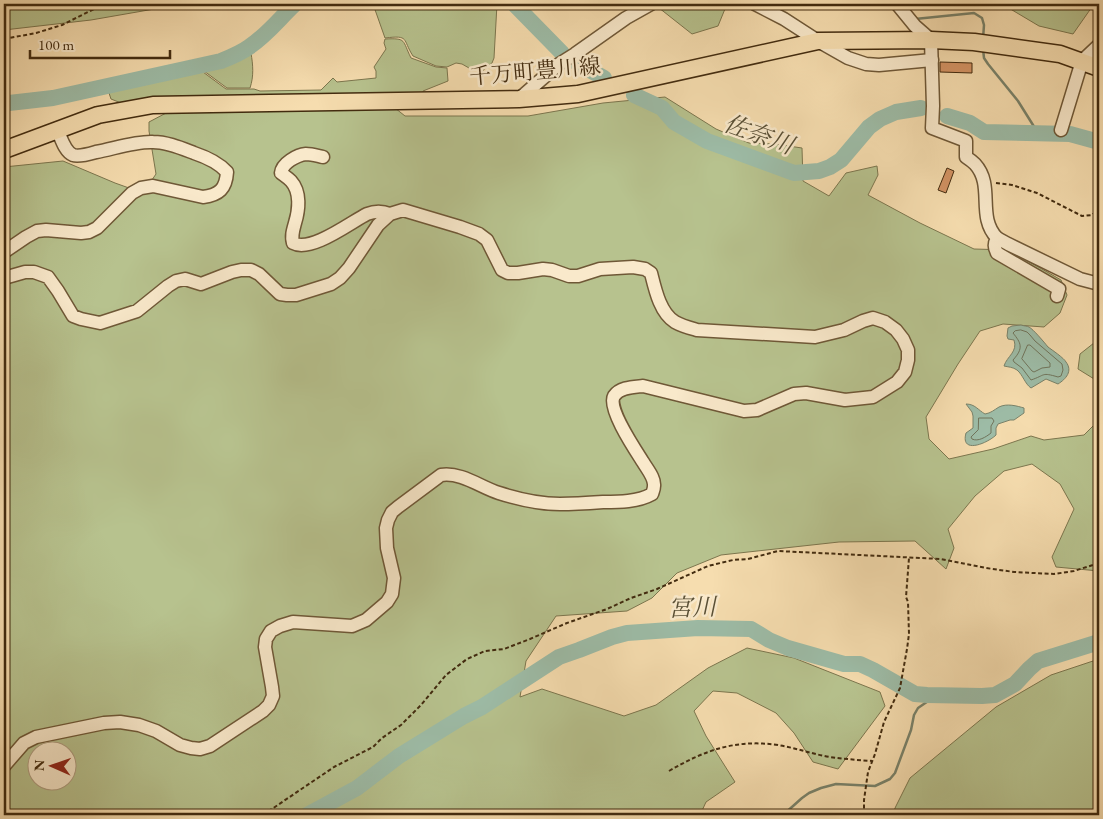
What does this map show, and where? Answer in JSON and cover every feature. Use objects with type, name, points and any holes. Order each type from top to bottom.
[{"type":"main road","name":"千万町豊川線","points":[[4,150],[98,115],[153,105],[519,99],[578,94],[818,41],[931,40],[974,42],[1060,54],[1099,68]]},
{"type":"street","points":[[519,99],[559,64],[626,18],[651,4]]},
{"type":"street","points":[[755,4],[784,19],[848,58],[866,64],[879,65],[932,60]]},
{"type":"street","points":[[897,4],[915,26],[931,40],[932,128],[966,141],[966,157],[975,164],[984,181],[986,217],[992,232],[997,238],[1008,244],[1080,278],[1099,284]]},
{"type":"street","points":[[1061,130],[1082,61],[1099,45]]},
{"type":"street","points":[[4,252],[37,231],[89,232],[97,228],[132,193],[141,188],[153,186],[203,197],[216,194],[223,188],[226,172],[211,159],[174,146],[154,142],[84,155],[74,155],[65,147],[57,129]]},
{"type":"street","points":[[323,157],[306,154],[290,161],[281,170],[281,173],[289,179],[297,192],[297,212],[292,234],[293,243],[299,245],[313,243],[367,214],[376,212],[390,214]]},
{"type":"street","points":[[4,278],[25,272],[34,272],[48,277],[73,316],[81,320],[100,322],[137,311],[176,281],[185,280],[201,284],[242,270],[251,270],[259,274],[280,294],[287,296],[296,295],[331,284],[340,278],[378,225],[390,214],[403,210],[479,234],[487,240],[502,270],[508,273],[543,269],[569,276],[578,276],[600,269],[633,267],[645,269],[651,273],[664,311],[673,321],[697,330],[815,337],[844,330],[873,318],[885,322],[896,330],[903,338],[908,350],[905,372],[897,382],[873,397],[863,399],[845,400],[806,393],[794,394],[757,410],[744,411],[643,386],[620,391],[614,396],[615,412],[651,476],[654,486],[652,494],[642,499],[616,502],[559,504],[519,499],[498,493],[458,475],[441,475],[392,512],[388,520],[386,539],[394,578],[392,594],[381,608],[366,620],[352,626],[294,622],[271,631],[266,639],[265,647],[273,696],[269,705],[256,716],[210,746],[200,749],[180,745],[156,731],[139,725],[120,722],[36,737],[24,743],[4,766]]},
{"type":"street","points":[[997,238],[994,245],[997,253],[1059,289],[1057,296]]},
{"type":"path","points":[[4,39],[36,33],[62,25],[104,4]]},
{"type":"path","points":[[984,181],[1012,185],[1029,190],[1082,216],[1092,215],[1099,210]]},
{"type":"path","points":[[263,815],[334,767],[373,748],[382,738],[401,725],[446,675],[471,657],[485,652],[504,649],[657,589],[708,566],[748,559],[778,550],[941,559],[1014,572],[1054,574],[1074,571],[1099,563]]},
{"type":"path","points":[[864,815],[868,772],[884,722],[900,688],[907,649],[909,634],[906,597],[909,558]]},
{"type":"path","points":[[669,771],[690,759],[713,750],[742,744],[777,745],[832,757],[872,761]]},
{"type":"green space","points":[[4,4],[183,4],[91,20],[4,30]]},
{"type":"green space","points":[[373,4],[497,4],[494,58],[492,63],[481,72],[456,63],[447,67],[436,66],[413,56],[402,38],[385,38]]},
{"type":"green space","points":[[654,4],[727,4],[718,26],[692,34]]},
{"type":"green space","points":[[1002,4],[1094,4],[1073,34],[1039,26]]},
{"type":"green space","points":[[385,39],[403,41],[411,58],[436,67],[447,68],[448,81],[423,91],[424,97],[121,103],[111,99],[109,93],[109,89],[203,72],[226,89],[254,89],[260,91],[321,90],[333,78],[337,82],[376,78],[374,67],[386,49]]},
{"type":"green space","points":[[251,53],[253,70],[250,88],[227,88],[204,71],[230,64]]},
{"type":"green space","points":[[665,97],[716,129],[749,143],[802,148],[803,181],[829,196],[846,173],[877,166],[878,175],[868,195],[974,249],[1009,250],[1061,280],[1067,295],[1060,313],[1044,327],[1003,324],[980,331],[926,417],[929,439],[949,459],[993,449],[1031,436],[1044,440],[1084,435],[1099,420],[1099,571],[1056,567],[1052,557],[1074,509],[1060,484],[1032,464],[1004,471],[975,496],[948,529],[954,548],[946,569],[915,541],[839,542],[721,555],[677,573],[652,598],[627,611],[556,616],[526,661],[520,697],[542,689],[624,716],[656,705],[708,668],[747,648],[794,658],[880,692],[885,706],[838,769],[813,762],[794,733],[776,713],[737,693],[713,691],[694,711],[706,736],[735,782],[706,802],[700,815],[4,815],[4,167],[63,161],[143,193],[156,174],[149,122],[168,112],[395,108],[405,116],[528,116],[603,103]]},
{"type":"green space","points":[[1099,339],[1099,382],[1078,369],[1080,354]]},
{"type":"green space","points":[[1099,659],[1099,815],[892,815],[910,778],[996,707],[1051,675]]},
{"type":"water","points":[[1021,325],[1031,328],[1048,347],[1066,362],[1069,372],[1064,380],[1058,384],[1046,379],[1031,388],[1017,370],[1004,366],[1015,348],[1014,340],[1008,339],[1008,328]]},
{"type":"water","points":[[966,404],[974,406],[985,414],[999,407],[1009,405],[1024,408],[1024,413],[1014,420],[998,424],[996,435],[992,438],[981,444],[971,445],[967,444],[965,440],[966,433],[973,428],[973,416]]},
{"type":"building","points":[[940,62],[972,63],[972,73],[940,72]]},
{"type":"building","points":[[947,168],[954,171],[946,193],[938,190]]},
{"type":"waterway","name":"佐奈川","points":[[4,103],[53,98],[221,61],[239,53],[256,42],[295,4]]},
{"type":"waterway","name":"佐奈川","points":[[514,4],[562,53]]},
{"type":"waterway","points":[[915,19],[974,13],[982,18],[984,25],[983,39]]},
{"type":"waterway","points":[[983,49],[984,58],[1018,101],[1038,133]]},
{"type":"waterway","name":"佐奈川","points":[[577,63],[604,78]]},
{"type":"waterway","name":"佐奈川","points":[[634,95],[662,108],[674,122],[707,141],[794,173],[819,171],[830,167],[841,160],[869,127],[880,119],[896,112],[921,108]]},
{"type":"waterway","name":"佐奈川","points":[[947,116],[970,123],[984,132],[1070,134],[1099,142]]},
{"type":"waterway","name":"宮川","points":[[307,815],[357,788],[399,756],[482,707],[559,657],[627,633],[698,628],[751,629],[769,640],[788,648],[844,664],[860,664],[915,694],[927,695],[995,695],[1015,684],[1038,661],[1099,642]]},
{"type":"waterway","points":[[783,815],[809,793],[821,788],[836,784],[875,786],[890,779],[895,773],[911,730],[914,715],[918,708],[937,695]]}]
